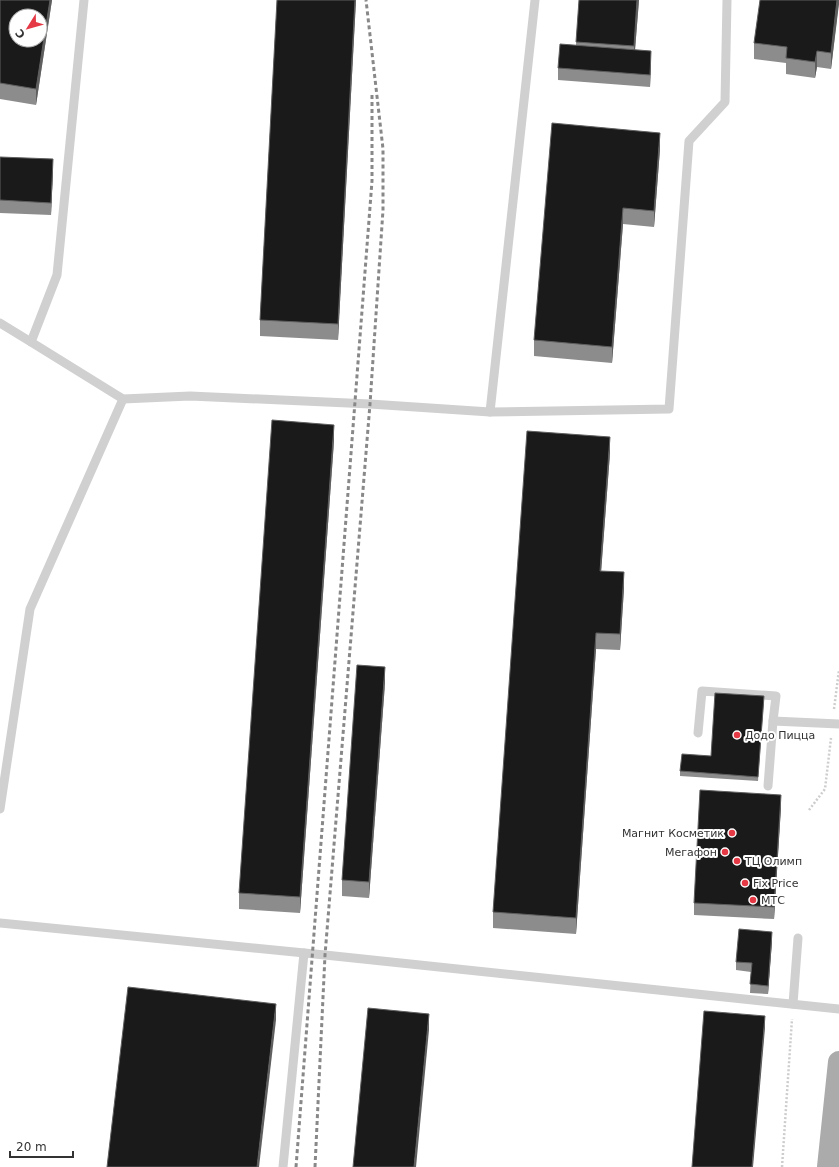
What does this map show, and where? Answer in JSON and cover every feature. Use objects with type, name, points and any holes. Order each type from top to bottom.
[{"type":"main road","points":[[828,1167],[839,1062]]},
{"type":"lane","points":[[31,342],[57,275],[84,0]]},
{"type":"lane","points":[[490,412],[535,0]]},
{"type":"lane","points":[[0,323],[123,399],[190,396],[370,404],[490,412],[669,409],[689,141],[725,102],[727,0]]},
{"type":"lane","points":[[1,804],[30,609],[123,399]]},
{"type":"lane","points":[[698,733],[702,691],[776,696],[768,786]]},
{"type":"lane","points":[[773,721],[836,724]]},
{"type":"lane","points":[[0,923],[839,1009]]},
{"type":"lane","points":[[793,1004],[798,938]]},
{"type":"lane","points":[[283,1167],[304,953]]},
{"type":"path","points":[[809,810],[825,789],[836,724],[839,670]]},
{"type":"path","points":[[782,1167],[793,1004]]},
{"type":"building","points":[[0,0],[50,0],[48,13],[48,8],[8,8],[8,48],[42,48],[36,89],[0,83]]},
{"type":"building","points":[[277,0],[355,0],[338,324],[260,320]]},
{"type":"building","points":[[579,0],[637,0],[634,46],[576,42]]},
{"type":"building","points":[[760,0],[837,0],[831,53],[817,51],[815,62],[786,58],[787,47],[754,43]]},
{"type":"building","points":[[560,44],[651,51],[650,75],[558,68]]},
{"type":"building","points":[[552,123],[660,133],[654,211],[623,208],[612,347],[534,340]]},
{"type":"building","points":[[0,157],[53,159],[51,203],[0,200]]},
{"type":"building","points":[[272,420],[334,425],[300,897],[239,893]]},
{"type":"building","points":[[527,431],[610,437],[600,571],[624,572],[620,634],[596,633],[576,918],[493,912]]},
{"type":"building","points":[[357,665],[385,667],[369,882],[342,880]]},
{"type":"building","points":[[715,693],[764,696],[758,777],[680,771],[682,754],[711,756]]},
{"type":"building","name":"ТЦ Олимп","points":[[700,790],[781,795],[774,907],[694,903]]},
{"type":"building","points":[[739,929],[772,932],[768,986],[750,984],[752,963],[736,962]]},
{"type":"building","points":[[128,987],[276,1004],[257,1167],[107,1167]]},
{"type":"building","points":[[368,1008],[429,1014],[414,1167],[353,1167]]},
{"type":"building","points":[[704,1011],[765,1016],[752,1167],[692,1167]]},
{"type":"railway","points":[[315,1167],[325,955],[370,404],[383,210],[383,149],[366,0]]},
{"type":"railway","points":[[296,1167],[372,181],[372,93]]},
{"type":"place","name":"Додо Пицца","points":[[737,735]]},
{"type":"place","name":"Магнит Косметик","points":[[732,833]]},
{"type":"place","name":"Мегафон","points":[[725,852]]},
{"type":"place","name":"ТЦ Олимп","points":[[737,861]]},
{"type":"place","name":"Fix Price","points":[[745,883]]},
{"type":"place","name":"МТС","points":[[753,900]]}]
